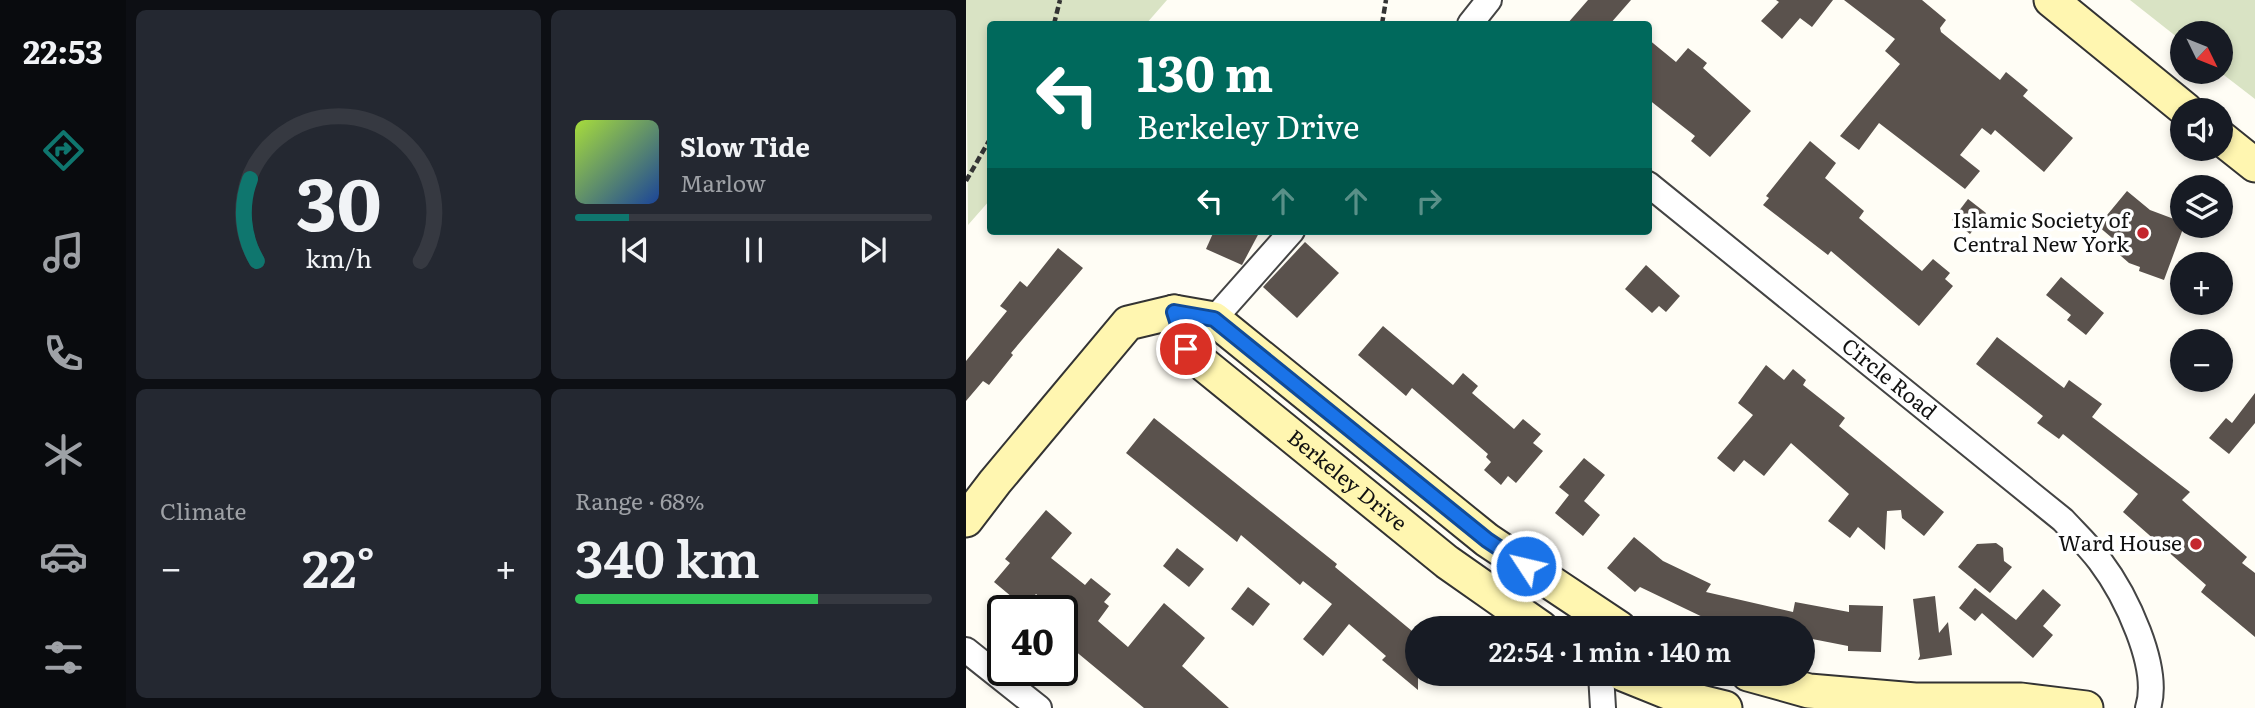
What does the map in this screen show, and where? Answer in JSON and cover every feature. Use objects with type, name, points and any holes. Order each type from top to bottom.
[{"type":"street","points":[[1472,21],[1489,0]]},
{"type":"street","points":[[2051,0],[2171,98]]},
{"type":"street","points":[[2233,148],[2255,165]]},
{"type":"street","name":"Circle Road","points":[[1652,187],[2063,520],[2099,560],[2125,603],[2151,673],[2152,694],[2148,708]]},
{"type":"street","points":[[1214,319],[1288,235]]},
{"type":"street","name":"Berkeley Drive","points":[[1174,312],[1186,349],[1447,562],[1524,616]]},
{"type":"street","name":"Berkeley Drive","points":[[966,520],[1116,333],[1128,323],[1174,312],[1214,319],[1487,540],[1595,616]]},
{"type":"street","points":[[966,650],[1039,708]]},
{"type":"street","points":[[1602,686],[1603,708]]},
{"type":"street","points":[[1653,686],[1680,697],[1725,708]]},
{"type":"street","points":[[1791,686],[1809,691],[1915,700],[2021,700],[2086,708]]},
{"type":"path","points":[[1055,21],[1060,0]]},
{"type":"path","points":[[1382,21],[1386,0]]},
{"type":"path","points":[[966,181],[987,144]]},
{"type":"green space","points":[[966,0],[1167,0],[1149,21],[987,21],[987,203],[968,225]]},
{"type":"green space","points":[[2130,0],[2255,0],[2255,99],[2233,82],[2233,21],[2170,21],[2170,32]]},
{"type":"building","points":[[1588,0],[1631,0],[1613,21],[1570,21]]},
{"type":"building","points":[[1776,0],[1833,0],[1812,27],[1800,18],[1782,39],[1761,21],[1779,2]]},
{"type":"building","points":[[1844,0],[1922,0],[1946,20],[1940,28],[1941,32],[2000,80],[2006,72],[2028,90],[2023,96],[2073,138],[2044,172],[1995,130],[1991,135],[1982,128],[1960,155],[1980,171],[1965,189],[1879,123],[1859,150],[1840,136],[1900,64],[1885,51],[1895,39]]},
{"type":"building","points":[[1652,42],[1676,62],[1688,48],[1707,63],[1703,68],[1751,111],[1710,157],[1691,141],[1695,136],[1652,102]]},
{"type":"building","points":[[1810,141],[1836,163],[1825,178],[1864,211],[1859,218],[1922,271],[1933,259],[1950,273],[1945,279],[1953,286],[1919,326],[1831,251],[1828,255],[1763,205],[1769,198],[1766,196]]},
{"type":"building","name":"Islamic Society of Central New York","points":[[2127,191],[2150,210],[2170,218],[2170,238],[2180,238],[2174,252],[2170,252],[2170,264],[2164,280],[2139,271],[2140,267],[2129,263],[2113,249],[2118,243],[2098,226]]},
{"type":"building","points":[[1968,199],[1986,213],[1970,234],[1952,220]]},
{"type":"building","points":[[1212,235],[1258,235],[1242,265],[1206,249]]},
{"type":"building","points":[[1305,242],[1339,273],[1297,318],[1263,287]]},
{"type":"building","points":[[1058,248],[1083,268],[1011,353],[1013,355],[989,385],[983,381],[966,401],[966,361],[1007,311],[1000,306],[1020,281],[1027,287]]},
{"type":"building","points":[[1646,265],[1680,296],[1666,312],[1659,306],[1652,313],[1625,289]]},
{"type":"building","points":[[2061,277],[2104,313],[2086,335],[2067,320],[2071,315],[2046,295]]},
{"type":"building","points":[[1383,326],[1453,385],[1463,373],[1478,386],[1472,393],[1514,429],[1523,419],[1541,434],[1533,443],[1543,451],[1516,483],[1508,476],[1501,485],[1484,470],[1491,462],[1486,457],[1488,454],[1412,388],[1406,396],[1358,355]]},
{"type":"building","points":[[1997,337],[2064,388],[2069,380],[2102,404],[2092,417],[2190,492],[2182,500],[2247,557],[2242,563],[2255,573],[2255,637],[2201,592],[2206,585],[2123,512],[2138,494],[2063,434],[2059,439],[2037,423],[2043,416],[1976,364]]},
{"type":"building","points":[[1766,365],[1784,380],[1793,369],[1806,380],[1803,385],[1845,418],[1839,426],[1944,512],[1924,536],[1902,518],[1901,510],[1887,511],[1885,550],[1858,527],[1850,538],[1828,521],[1849,494],[1791,443],[1764,476],[1744,460],[1734,472],[1717,458],[1753,415],[1738,403]]},
{"type":"building","points":[[2255,393],[2255,423],[2229,454],[2209,438],[2226,418],[2232,423]]},
{"type":"building","points":[[1154,418],[1337,564],[1335,567],[1405,625],[1405,679],[1382,660],[1386,656],[1349,624],[1323,656],[1303,639],[1332,604],[1303,581],[1300,585],[1241,535],[1237,542],[1126,453]]},
{"type":"building","points":[[1584,458],[1605,475],[1584,501],[1600,515],[1583,536],[1555,513],[1569,495],[1559,487]]},
{"type":"building","points":[[1046,510],[1072,533],[1051,558],[1085,585],[1091,578],[1111,594],[1104,602],[1109,606],[1098,621],[1128,647],[1164,603],[1205,638],[1182,666],[1229,708],[1144,708],[1078,653],[1078,595],[1010,595],[994,582],[1010,563],[1005,559]]},
{"type":"building","points":[[1634,537],[1663,561],[1711,584],[1706,592],[1793,612],[1795,602],[1849,612],[1849,605],[1883,606],[1881,652],[1848,651],[1848,646],[1815,640],[1815,616],[1701,616],[1640,587],[1635,592],[1607,568]]},
{"type":"building","points":[[1996,543],[2003,548],[2004,561],[2012,567],[1990,593],[1958,567],[1977,544]]},
{"type":"building","points":[[1177,548],[1204,569],[1189,587],[1163,566]]},
{"type":"building","points":[[1248,587],[1270,604],[1253,626],[1231,609]]},
{"type":"building","points":[[1975,588],[2016,620],[2043,589],[2061,605],[2043,626],[2053,635],[2033,658],[1982,613],[1975,621],[1959,608]]},
{"type":"building","points":[[1935,596],[1939,633],[1948,622],[1952,655],[1918,660],[1920,656],[1913,599]]},
{"type":"place","name":"Islamic Society of Central New York","points":[[2143,233]]},
{"type":"place","name":"Ward House","points":[[2196,544]]},
{"type":"route","points":[[1186,349],[1174,312],[1214,319],[1487,540],[1526,566]]}]
